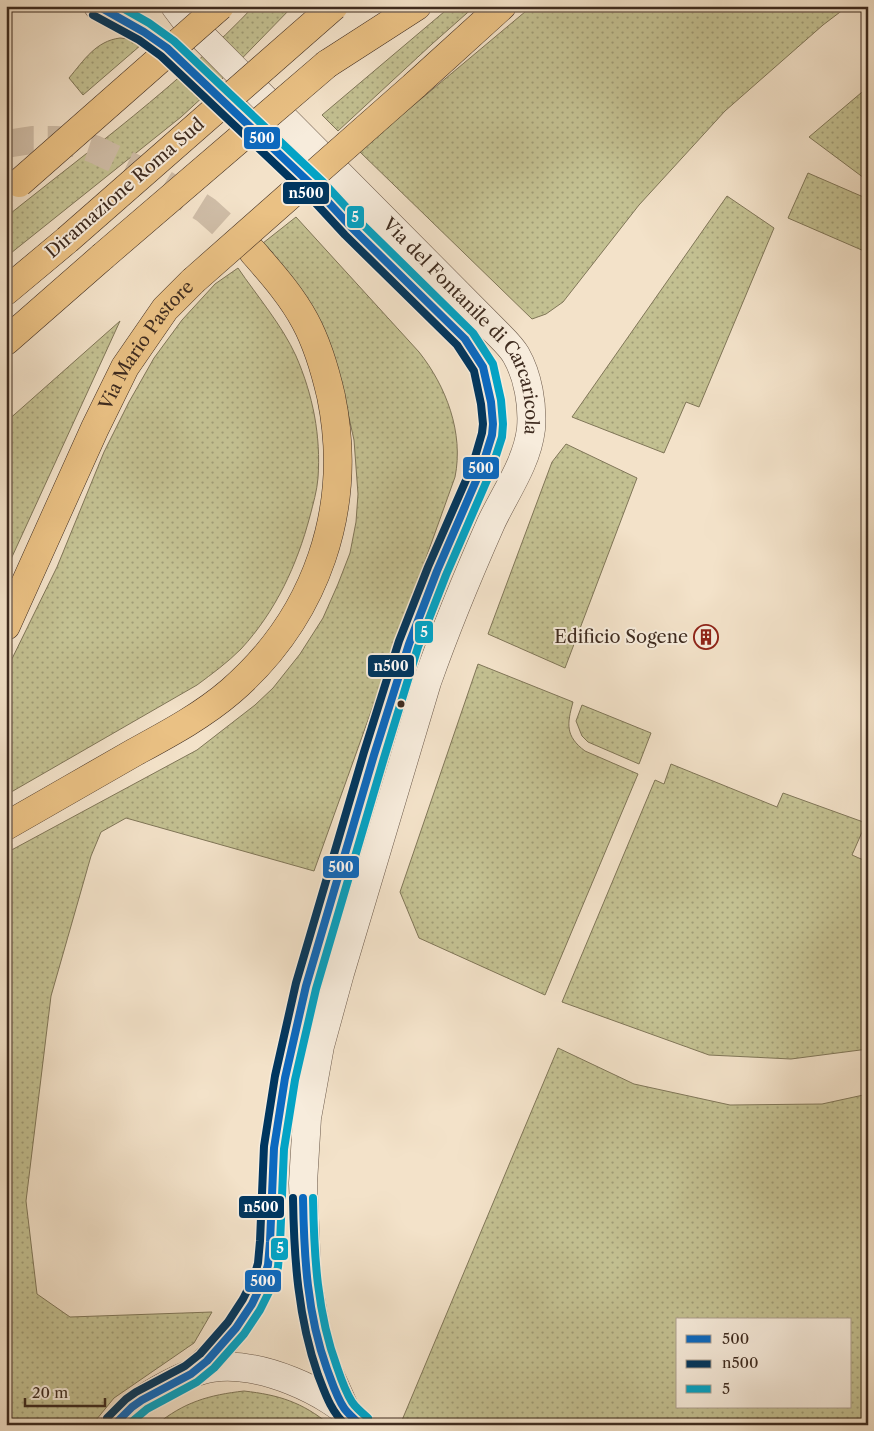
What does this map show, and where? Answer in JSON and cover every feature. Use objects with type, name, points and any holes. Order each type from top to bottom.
[{"type":"highway","points":[[12,189],[220,6]]},
{"type":"highway","name":"Diramazione Roma Sud","points":[[6,291],[67,240],[334,6]]},
{"type":"highway","points":[[6,341],[327,64],[390,6]]},
{"type":"highway","points":[[327,64],[417,6]]},
{"type":"highway","name":"Via Mario Pastore","points":[[6,626],[95,428],[125,367],[165,309],[193,281],[502,6]]},
{"type":"highway","points":[[6,826],[173,731],[217,702],[244,679],[283,635],[313,581],[325,552],[333,520],[337,485],[337,445],[333,405],[323,362],[306,321],[282,285],[253,252]]},
{"type":"street","name":"Via del Fontanile di Carcaricola","points":[[98,6],[144,32],[167,48],[316,189],[352,228],[456,329],[472,348],[482,367],[492,415],[492,435],[482,467],[422,608],[394,690],[306,986],[285,1078],[275,1139],[270,1242],[268,1265],[263,1281],[252,1304],[236,1328],[220,1348],[192,1374]]},
{"type":"street","name":"Via del Fontanile di Carcaricola","points":[[175,6],[190,25],[499,335],[519,360],[526,378],[528,391],[531,428],[525,452],[474,562],[427,682],[340,973],[320,1046],[314,1080],[303,1167],[303,1217],[307,1278],[313,1320],[324,1362],[353,1418]]},
{"type":"street","points":[[114,1425],[142,1400],[192,1374],[223,1367],[235,1367],[266,1373],[298,1384],[324,1396],[353,1418]]},
{"type":"shaded area","points":[[254,6],[293,6],[218,83],[181,117],[6,257],[6,217],[165,90],[196,63]]},
{"type":"shaded area","points":[[451,6],[475,6],[338,131],[322,115]]},
{"type":"shaded area","points":[[532,6],[848,6],[823,25],[725,111],[639,205],[563,302],[546,314],[532,319],[359,151]]},
{"type":"shaded area","points":[[120,38],[130,39],[141,45],[83,95],[69,78],[85,58],[97,47]]},
{"type":"shaded area","points":[[868,87],[868,181],[809,137]]},
{"type":"shaded area","points":[[808,173],[868,199],[868,242],[864,251],[788,218]]},
{"type":"shaded area","points":[[727,196],[774,228],[699,407],[686,402],[664,453],[572,417]]},
{"type":"shaded area","points":[[296,217],[429,365],[445,395],[455,427],[457,460],[455,477],[314,871],[126,818],[101,832],[91,856],[51,996],[26,1201],[37,1294],[70,1317],[212,1312],[194,1343],[114,1398],[92,1425],[6,1425],[6,853],[197,750],[255,705],[273,688],[300,654],[323,618],[350,553],[356,522],[358,494],[354,440],[340,386],[258,247]]},
{"type":"shaded area","points":[[238,268],[277,322],[296,356],[307,386],[317,431],[319,462],[314,502],[292,570],[265,619],[241,649],[220,668],[197,685],[6,795],[6,671],[57,567],[104,452],[154,358],[182,320],[215,284]]},
{"type":"shaded area","points":[[120,321],[6,570],[6,422]]},
{"type":"shaded area","points":[[566,444],[637,478],[565,668],[488,634],[552,462]]},
{"type":"shaded area","points":[[478,664],[573,702],[569,729],[578,745],[585,751],[638,774],[545,995],[419,938],[400,892]]},
{"type":"shaded area","points":[[582,705],[651,733],[639,764],[588,742],[582,736],[576,721]]},
{"type":"shaded area","points":[[671,764],[777,807],[783,793],[866,823],[852,855],[868,862],[868,1049],[791,1059],[709,1055],[562,1002],[655,780],[664,784]]},
{"type":"shaded area","points":[[558,1048],[634,1084],[730,1105],[822,1104],[868,1094],[868,1425],[400,1425]]},
{"type":"shaded area","points":[[244,1391],[279,1397],[290,1401],[320,1417],[330,1425],[156,1425],[166,1417],[197,1401],[208,1397]]},
{"type":"tunnel","points":[[6,144],[32,140],[57,140],[94,149],[155,178],[206,210],[253,252]]},
{"type":"transit line","name":"500","points":[[98,6],[144,32],[167,48],[316,189],[352,228],[465,339],[483,367],[491,402],[493,424],[492,435],[482,467],[437,571],[409,644],[374,755],[306,986],[285,1078],[274,1148],[270,1242],[268,1265],[263,1281],[252,1304],[236,1328],[207,1361],[191,1374],[142,1400],[114,1425]]},
{"type":"transit line","name":"5","points":[[119,6],[149,23],[174,41],[323,182],[359,221],[473,333],[493,364],[501,400],[503,424],[502,437],[491,471],[446,575],[418,647],[316,989],[295,1080],[284,1149],[280,1243],[278,1267],[273,1284],[260,1310],[244,1334],[214,1368],[197,1382],[147,1409],[128,1425]]},
{"type":"transit line","name":"n500","points":[[93,15],[139,40],[161,56],[309,196],[345,235],[457,345],[474,371],[483,424],[473,464],[428,567],[399,641],[364,752],[296,983],[275,1076],[264,1146],[260,1241],[258,1263],[254,1277],[228,1322],[200,1354],[185,1366],[136,1392],[107,1418]]},
{"type":"transit line","name":"n500","points":[[293,1198],[298,1288],[306,1332],[311,1353],[326,1395],[332,1408],[346,1425]]},
{"type":"transit line","name":"500","points":[[303,1198],[308,1285],[320,1348],[336,1394],[346,1410],[360,1425]]},
{"type":"transit line","name":"5","points":[[313,1198],[318,1284],[330,1347],[345,1389],[354,1404],[368,1418]]},
{"type":"place","name":"Edificio Sogene","points":[[706,637]]}]
